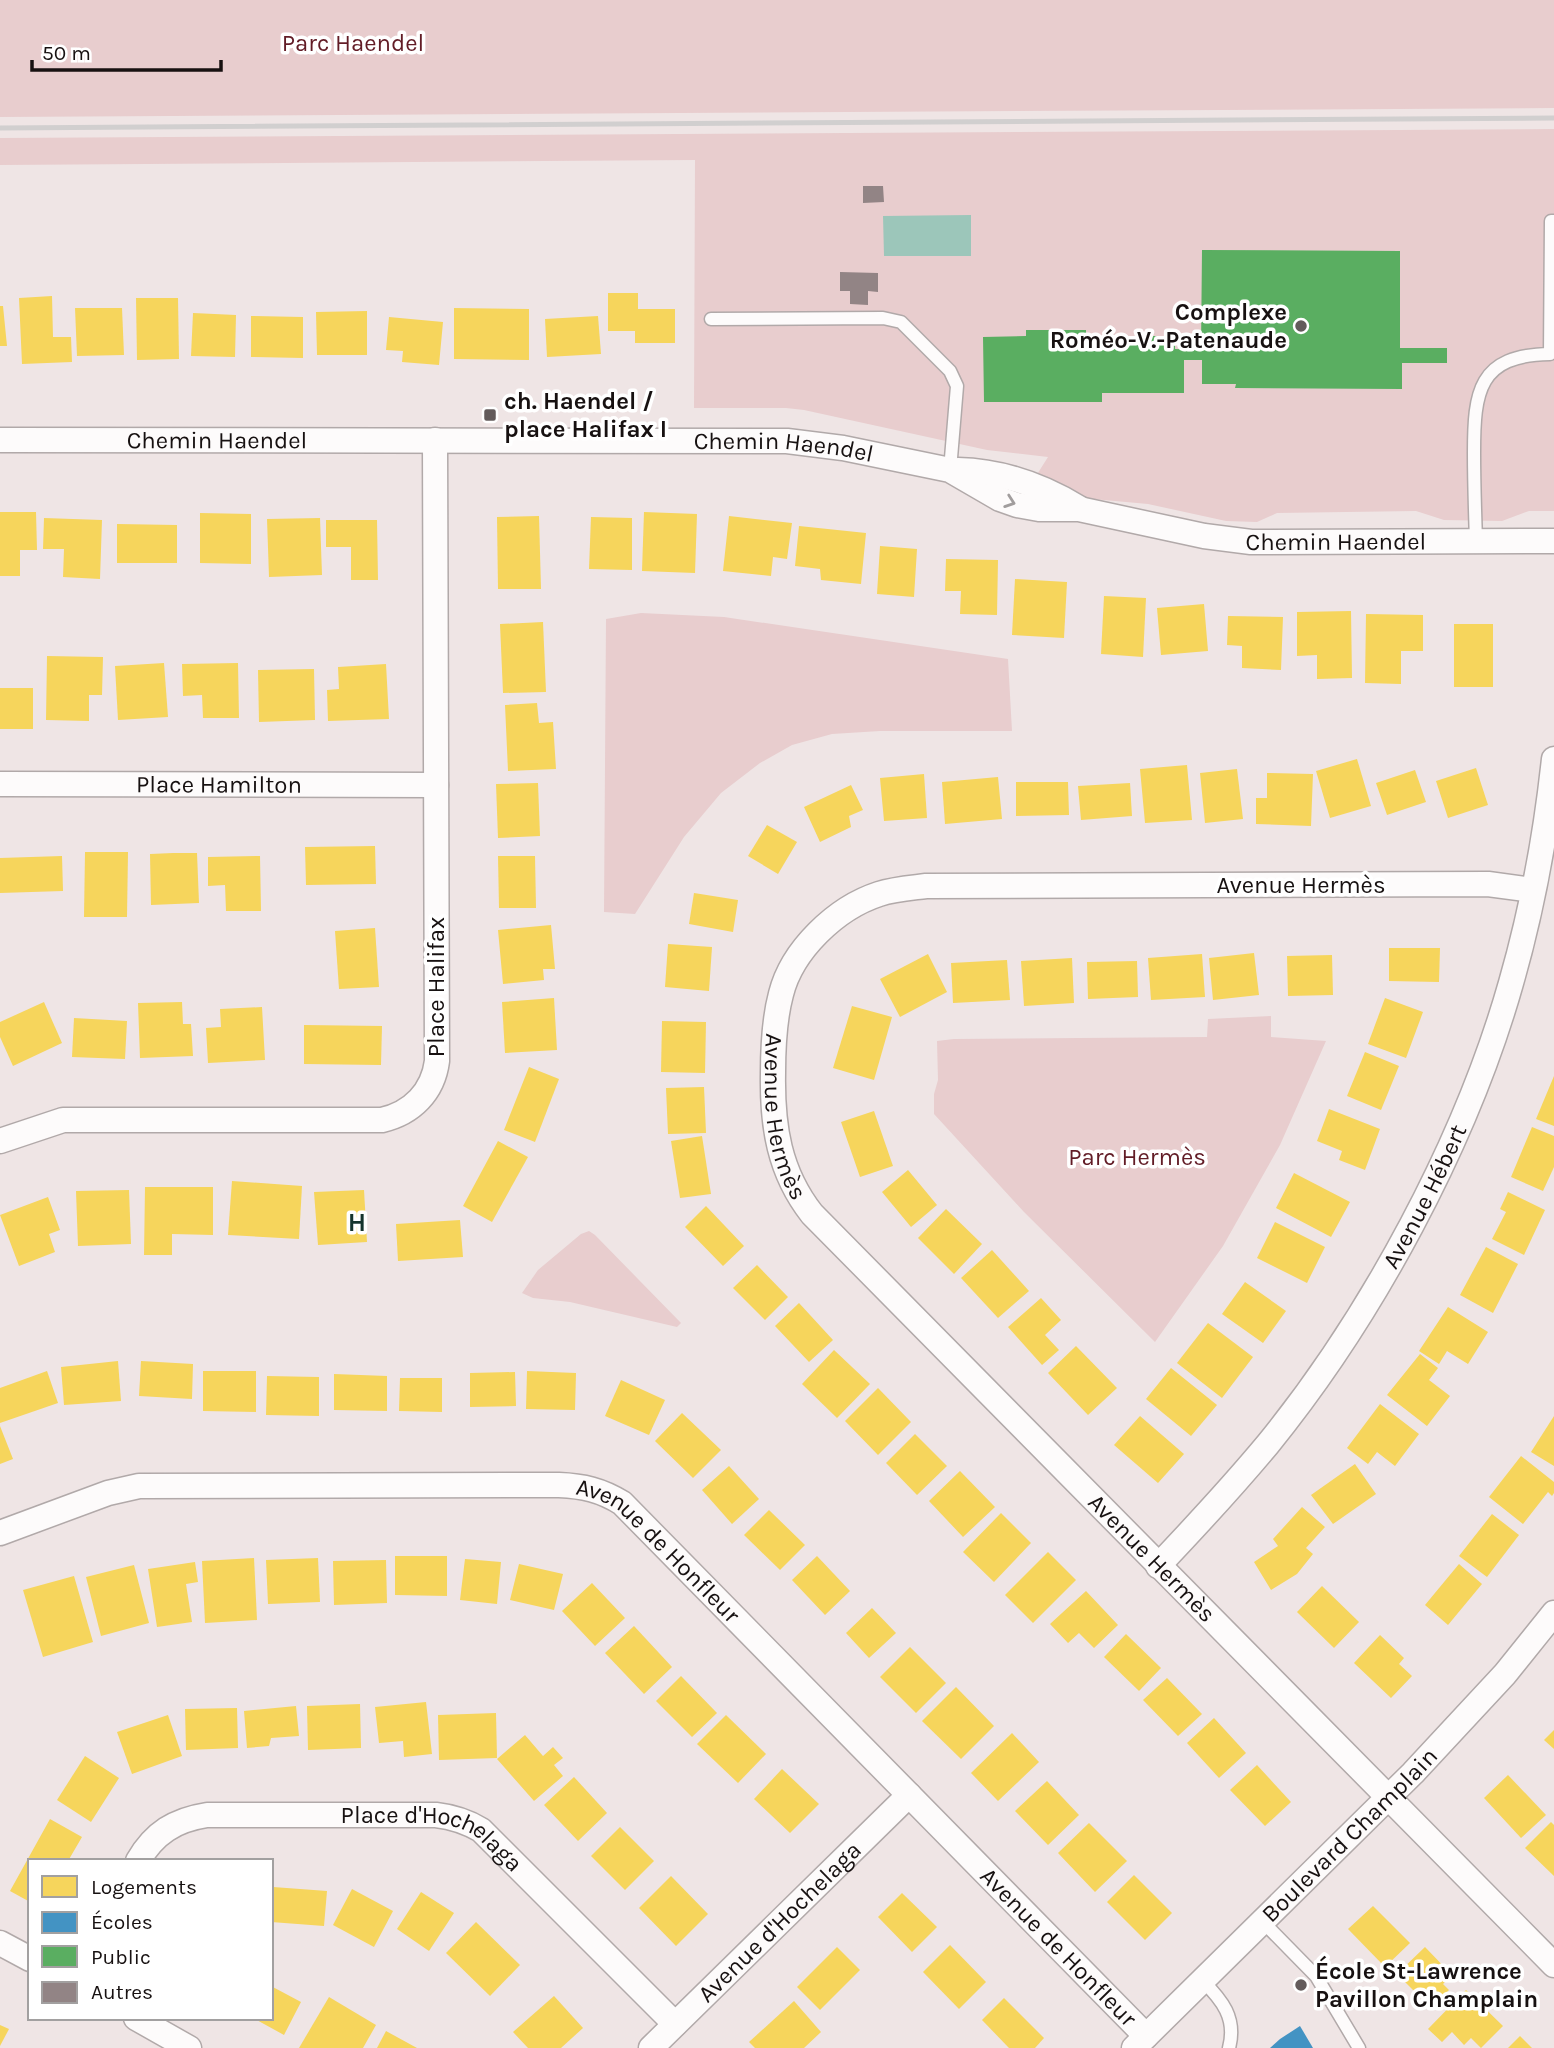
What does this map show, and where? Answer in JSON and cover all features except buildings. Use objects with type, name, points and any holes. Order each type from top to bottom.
[{"type":"street","name":"Chemin Haendel","points":[[0,440],[787,441],[843,448],[950,470],[1000,499],[1017,505],[1039,509],[1079,509],[1205,536],[1251,541],[1554,541]]},
{"type":"street","name":"Place Halifax","points":[[0,1142],[63,1120],[382,1120],[398,1115],[418,1102],[429,1088],[437,1061],[435,440]]},
{"type":"street","name":"Avenue Hébert","points":[[1158,1566],[1240,1477],[1294,1410],[1345,1338],[1404,1239],[1448,1148],[1492,1042],[1511,983],[1545,826],[1554,759]]},
{"type":"street","name":"Place Hamilton","points":[[0,784],[436,785]]},
{"type":"street","name":"Avenue Hermès","points":[[1532,890],[1488,884],[926,886],[877,895],[855,906],[824,928],[796,960],[781,991],[777,1012],[773,1088],[778,1148],[789,1179],[817,1220],[1554,1965]]},
{"type":"street","name":"Avenue de Honfleur","points":[[0,1533],[108,1493],[139,1486],[559,1485],[593,1489],[622,1503],[909,1795],[1140,2042]]},
{"type":"street","name":"Boulevard Champlain","points":[[1140,2042],[1474,1709],[1554,1613]]},
{"type":"street","name":"Avenue d'Hochelaga","points":[[651,2048],[909,1795]]},
{"type":"street","name":"Place d'Hochelaga","points":[[139,1859],[146,1846],[160,1833],[189,1818],[207,1815],[436,1815],[468,1822],[481,1830],[675,2024]]},
{"type":"street","points":[[0,1943],[28,1958]]},
{"type":"street","points":[[140,2020],[189,2048]]},
{"type":"lane","points":[[1476,541],[1475,407],[1483,384],[1505,362],[1525,354],[1550,354],[1551,221],[1554,221]]},
{"type":"lane","points":[[711,319],[883,318],[901,323],[950,371],[957,386],[950,470]]},
{"type":"lane","points":[[1262,1921],[1315,1976],[1359,2048]]},
{"type":"lane","points":[[1202,1980],[1226,2007],[1231,2038],[1229,2048]]},
{"type":"green space","name":"Parc Haendel","points":[[0,0],[1554,0],[1554,108],[0,117]]},
{"type":"green space","points":[[1554,129],[1554,511],[1529,511],[1502,521],[1444,520],[1416,511],[1277,513],[1257,522],[1226,521],[1148,504],[1070,494],[1036,476],[1048,457],[987,450],[804,410],[694,408],[695,160],[0,165],[0,138]]},
{"type":"green space","points":[[641,613],[724,617],[1008,659],[1012,731],[880,731],[832,734],[792,745],[760,763],[721,793],[684,837],[635,914],[604,912],[606,619]]},
{"type":"green space","name":"Parc Hermès","points":[[1271,1016],[1271,1037],[1326,1041],[1280,1145],[1223,1246],[1155,1342],[1024,1212],[934,1114],[934,1094],[938,1080],[937,1041],[1207,1037],[1208,1019]]},
{"type":"green space","points":[[589,1231],[681,1323],[677,1327],[570,1302],[533,1298],[522,1293],[538,1270],[581,1234]]},
{"type":"shaded area","points":[[971,215],[971,256],[884,256],[883,216]]},
{"type":"railway","points":[[0,128],[1554,118]]},
{"type":"place","name":"Complexe Roméo-V.-Patenaude","points":[[1301,326]]},
{"type":"place","name":"ch. Haendel / place Halifax I","points":[[490,415]]},
{"type":"place","name":"École St-Lawrence Pavillon Champlain","points":[[1301,1985]]},
{"type":"district","name":"H","points":[[357,1222]]}]
